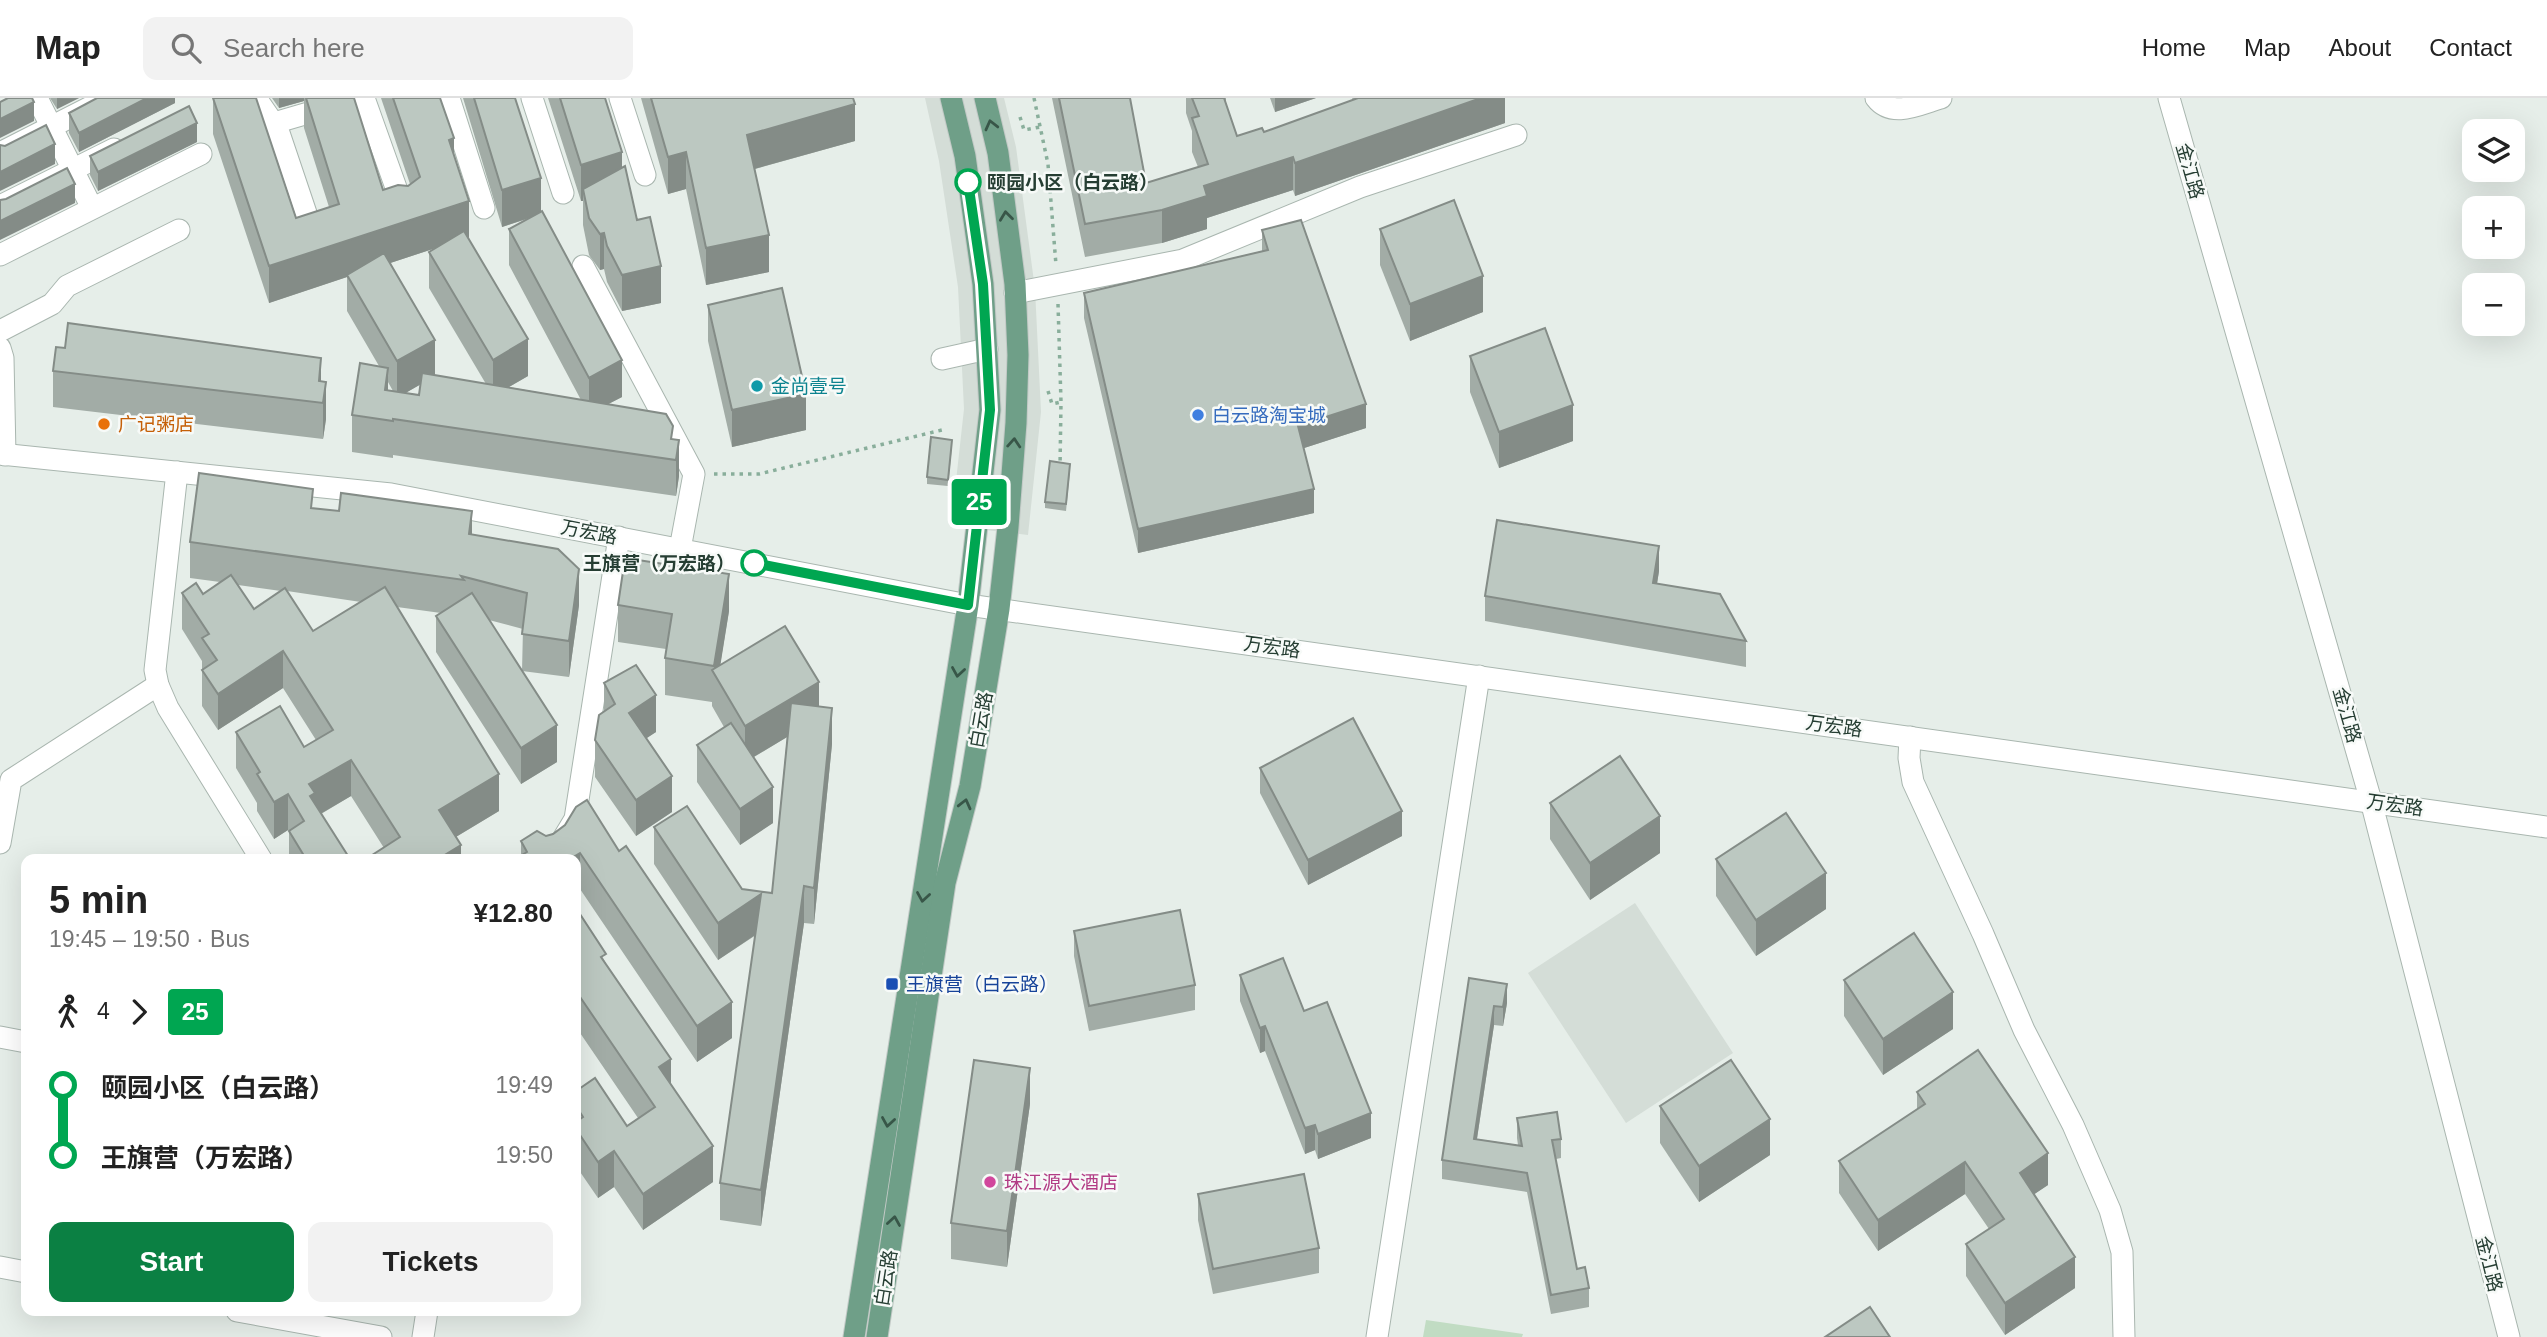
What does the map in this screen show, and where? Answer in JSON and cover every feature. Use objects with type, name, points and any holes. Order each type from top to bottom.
[{"type":"main road","name":"白云路","points":[[854,1337],[968,605],[990,410],[983,284],[964,156],[951,98]]},
{"type":"main road","name":"白云路","points":[[877,1337],[945,883],[970,786],[999,609],[1016,423],[1018,355],[1015,293],[998,153],[985,98]]},
{"type":"street","points":[[37,98],[92,208]]},
{"type":"street","points":[[0,153],[108,98]]},
{"type":"street","points":[[256,98],[274,123],[312,230]]},
{"type":"street","points":[[274,123],[328,102],[357,98]]},
{"type":"street","points":[[364,98],[404,211]]},
{"type":"street","points":[[449,98],[484,208]]},
{"type":"street","points":[[532,98],[563,193]]},
{"type":"street","points":[[620,98],[645,175]]},
{"type":"street","points":[[1876,98],[1882,105],[1901,110],[1941,98]]},
{"type":"street","name":"金江路","points":[[2169,98],[2371,801],[2509,1337]]},
{"type":"street","points":[[1015,293],[1183,260],[1360,187],[1516,135]]},
{"type":"street","points":[[0,206],[133,139]]},
{"type":"street","points":[[0,255],[201,154]]},
{"type":"street","points":[[0,331],[52,304],[67,286],[179,230]]},
{"type":"street","points":[[583,266],[694,474],[680,549]]},
{"type":"street","points":[[0,348],[3,358],[3,455]]},
{"type":"street","points":[[942,359],[987,349]]},
{"type":"street","name":"万宏路","points":[[3,455],[391,494],[968,605],[2547,827]]},
{"type":"street","points":[[177,472],[155,670],[158,685],[168,708],[258,854]]},
{"type":"street","points":[[554,854],[575,820],[619,537]]},
{"type":"street","points":[[1377,1337],[1479,676]]},
{"type":"street","points":[[0,843],[11,780],[158,685]]},
{"type":"street","points":[[1910,737],[1909,758],[1913,782],[2024,1030],[2073,1125],[2110,1210],[2122,1252],[2124,1337]]},
{"type":"street","points":[[0,1037],[21,1041]]},
{"type":"street","points":[[0,1267],[21,1271]]},
{"type":"street","points":[[264,1316],[380,1337]]},
{"type":"street","points":[[423,1337],[426,1316]]},
{"type":"path","points":[[1034,98],[1048,164],[1057,271]]},
{"type":"path","points":[[1020,117],[1024,130],[1040,127]]},
{"type":"path","points":[[1058,302],[1060,469]]},
{"type":"path","points":[[1048,391],[1052,404],[1061,402]]},
{"type":"path","points":[[694,474],[759,474],[942,430]]},
{"type":"shaded area","points":[[925,98],[1004,98],[1016,147],[1035,289],[1041,412],[1028,535],[951,526],[964,409],[958,287],[939,161]]},
{"type":"shaded area","points":[[1635,903],[1733,1053],[1626,1123],[1528,973]]},
{"type":"green space","points":[[1426,1320],[1523,1334],[1522,1337],[1423,1337]]},
{"type":"building","points":[[8,98],[32,98],[34,102],[0,119],[0,102]]},
{"type":"building","points":[[97,98],[147,98],[79,133],[69,113]]},
{"type":"building","points":[[213,98],[256,98],[296,218],[339,204],[306,98],[354,98],[383,190],[398,185],[408,186],[420,177],[393,98],[440,98],[454,138],[449,140],[469,201],[269,266]]},
{"type":"building","points":[[474,98],[515,98],[541,178],[502,190]]},
{"type":"building","points":[[560,98],[605,98],[622,152],[581,165]]},
{"type":"building","points":[[651,98],[853,98],[855,104],[747,135],[769,235],[706,248],[686,152],[668,157]]},
{"type":"building","points":[[1059,98],[1130,98],[1146,183],[1208,164],[1192,118],[1199,116],[1192,98],[1224,98],[1237,136],[1262,128],[1264,132],[1358,98],[1481,98],[1295,163],[1293,157],[1204,186],[1207,196],[1162,210],[1085,224]]},
{"type":"building","points":[[189,106],[197,123],[98,172],[90,156]]},
{"type":"building","points":[[46,125],[55,144],[0,172],[0,145],[5,146]]},
{"type":"building","points":[[625,166],[637,220],[650,217],[661,266],[622,275],[607,246],[604,233],[600,234],[589,218],[583,189]]},
{"type":"building","points":[[67,168],[75,184],[0,221],[0,200]]},
{"type":"building","points":[[1454,200],[1483,276],[1410,304],[1380,229]]},
{"type":"building","points":[[542,211],[622,360],[589,378],[509,229]]},
{"type":"building","name":"白云路淘宝城","points":[[1301,220],[1366,404],[1298,426],[1314,489],[1138,529],[1084,293],[1268,250],[1262,230]]},
{"type":"building","points":[[464,231],[528,339],[493,360],[429,252]]},
{"type":"building","points":[[384,253],[435,340],[397,361],[347,275]]},
{"type":"building","points":[[782,288],[806,394],[732,410],[708,305]]},
{"type":"building","points":[[68,323],[321,358],[319,381],[326,382],[323,403],[53,371],[56,347],[65,348]]},
{"type":"building","points":[[1545,328],[1573,405],[1499,432],[1470,356]]},
{"type":"building","points":[[360,363],[388,368],[385,390],[419,395],[422,373],[666,414],[673,426],[671,439],[679,440],[676,460],[352,415]]},
{"type":"building","points":[[931,437],[952,440],[948,480],[927,477]]},
{"type":"building","points":[[1050,461],[1070,464],[1066,504],[1045,502]]},
{"type":"building","points":[[199,473],[313,489],[311,508],[339,511],[341,493],[472,511],[469,534],[558,549],[579,569],[569,641],[522,634],[527,593],[461,576],[464,580],[190,542]]},
{"type":"building","points":[[1497,520],[1659,546],[1653,583],[1720,594],[1746,641],[1485,596]]},
{"type":"building","points":[[625,558],[729,574],[714,666],[665,658],[672,614],[618,605]]},
{"type":"building","points":[[231,575],[254,609],[285,588],[313,631],[385,587],[499,774],[439,810],[461,845],[446,854],[374,854],[400,837],[351,760],[309,784],[315,793],[310,796],[347,854],[303,854],[289,831],[304,821],[288,794],[274,802],[236,732],[280,706],[304,747],[333,730],[283,651],[218,694],[202,670],[217,660],[202,638],[209,634],[182,593],[196,583],[203,594]]},
{"type":"building","points":[[472,593],[557,725],[521,748],[436,616]]},
{"type":"building","points":[[785,626],[819,682],[745,726],[712,670]]},
{"type":"building","points":[[636,665],[656,695],[629,713],[672,776],[636,800],[595,740],[599,715],[615,704],[604,683]]},
{"type":"building","points":[[791,703],[832,708],[814,888],[804,886],[761,1190],[720,1183],[761,894],[718,923],[654,827],[687,806],[742,889],[772,893]]},
{"type":"building","points":[[1353,718],[1402,811],[1308,860],[1260,768]]},
{"type":"building","points":[[731,723],[773,787],[740,809],[697,745]]},
{"type":"building","points":[[1620,756],[1660,816],[1590,863],[1550,803]]},
{"type":"building","points":[[587,800],[619,851],[626,846],[732,1002],[697,1026],[580,853],[524,854],[527,852],[521,841],[537,831],[546,836],[553,834],[565,825],[576,807]]},
{"type":"building","points":[[1786,813],[1826,873],[1756,920],[1716,859]]},
{"type":"building","points":[[1180,910],[1195,985],[1089,1006],[1074,931]]},
{"type":"building","points":[[581,916],[606,954],[601,957],[671,1059],[659,1067],[713,1146],[643,1194],[614,1151],[598,1162],[581,1136],[581,1088],[595,1078],[627,1126],[655,1107],[581,998]]},
{"type":"building","points":[[1914,933],[1953,992],[1883,1039],[1844,980]]},
{"type":"building","points":[[1283,958],[1304,1011],[1327,1002],[1371,1113],[1318,1134],[1315,1125],[1305,1128],[1265,1026],[1260,1028],[1240,975]]},
{"type":"building","points":[[1469,978],[1507,984],[1503,1007],[1494,1006],[1474,1139],[1522,1146],[1517,1118],[1557,1112],[1561,1139],[1552,1140],[1577,1269],[1585,1267],[1589,1288],[1551,1295],[1527,1173],[1442,1160]]},
{"type":"building","points":[[1978,1050],[2048,1153],[2020,1173],[2075,1257],[2005,1303],[1966,1244],[2004,1219],[1965,1162],[1878,1220],[1839,1161],[1925,1104],[1917,1092]]},
{"type":"building","name":"珠江源大酒店","points":[[974,1060],[1030,1068],[1007,1231],[951,1223]]},
{"type":"building","points":[[1731,1060],[1770,1119],[1699,1166],[1660,1106]]},
{"type":"building","points":[[1304,1174],[1319,1248],[1213,1269],[1198,1194]]},
{"type":"building","points":[[1870,1307],[1890,1337],[1825,1337]]},
{"type":"bus line","name":"25","points":[[754,563],[968,605],[990,410],[983,284],[968,182]]},
{"type":"place","name":"颐园小区（白云路）","points":[[968,182]]},
{"type":"place","name":"金尚壹号","points":[[757,386]]},
{"type":"place","name":"白云路淘宝城","points":[[1198,415]]},
{"type":"place","name":"广记粥店","points":[[104,424]]},
{"type":"place","name":"王旗营（万宏路）","points":[[754,563]]},
{"type":"place","name":"王旗营（白云路）","points":[[892,984]]},
{"type":"place","name":"珠江源大酒店","points":[[990,1182]]}]
